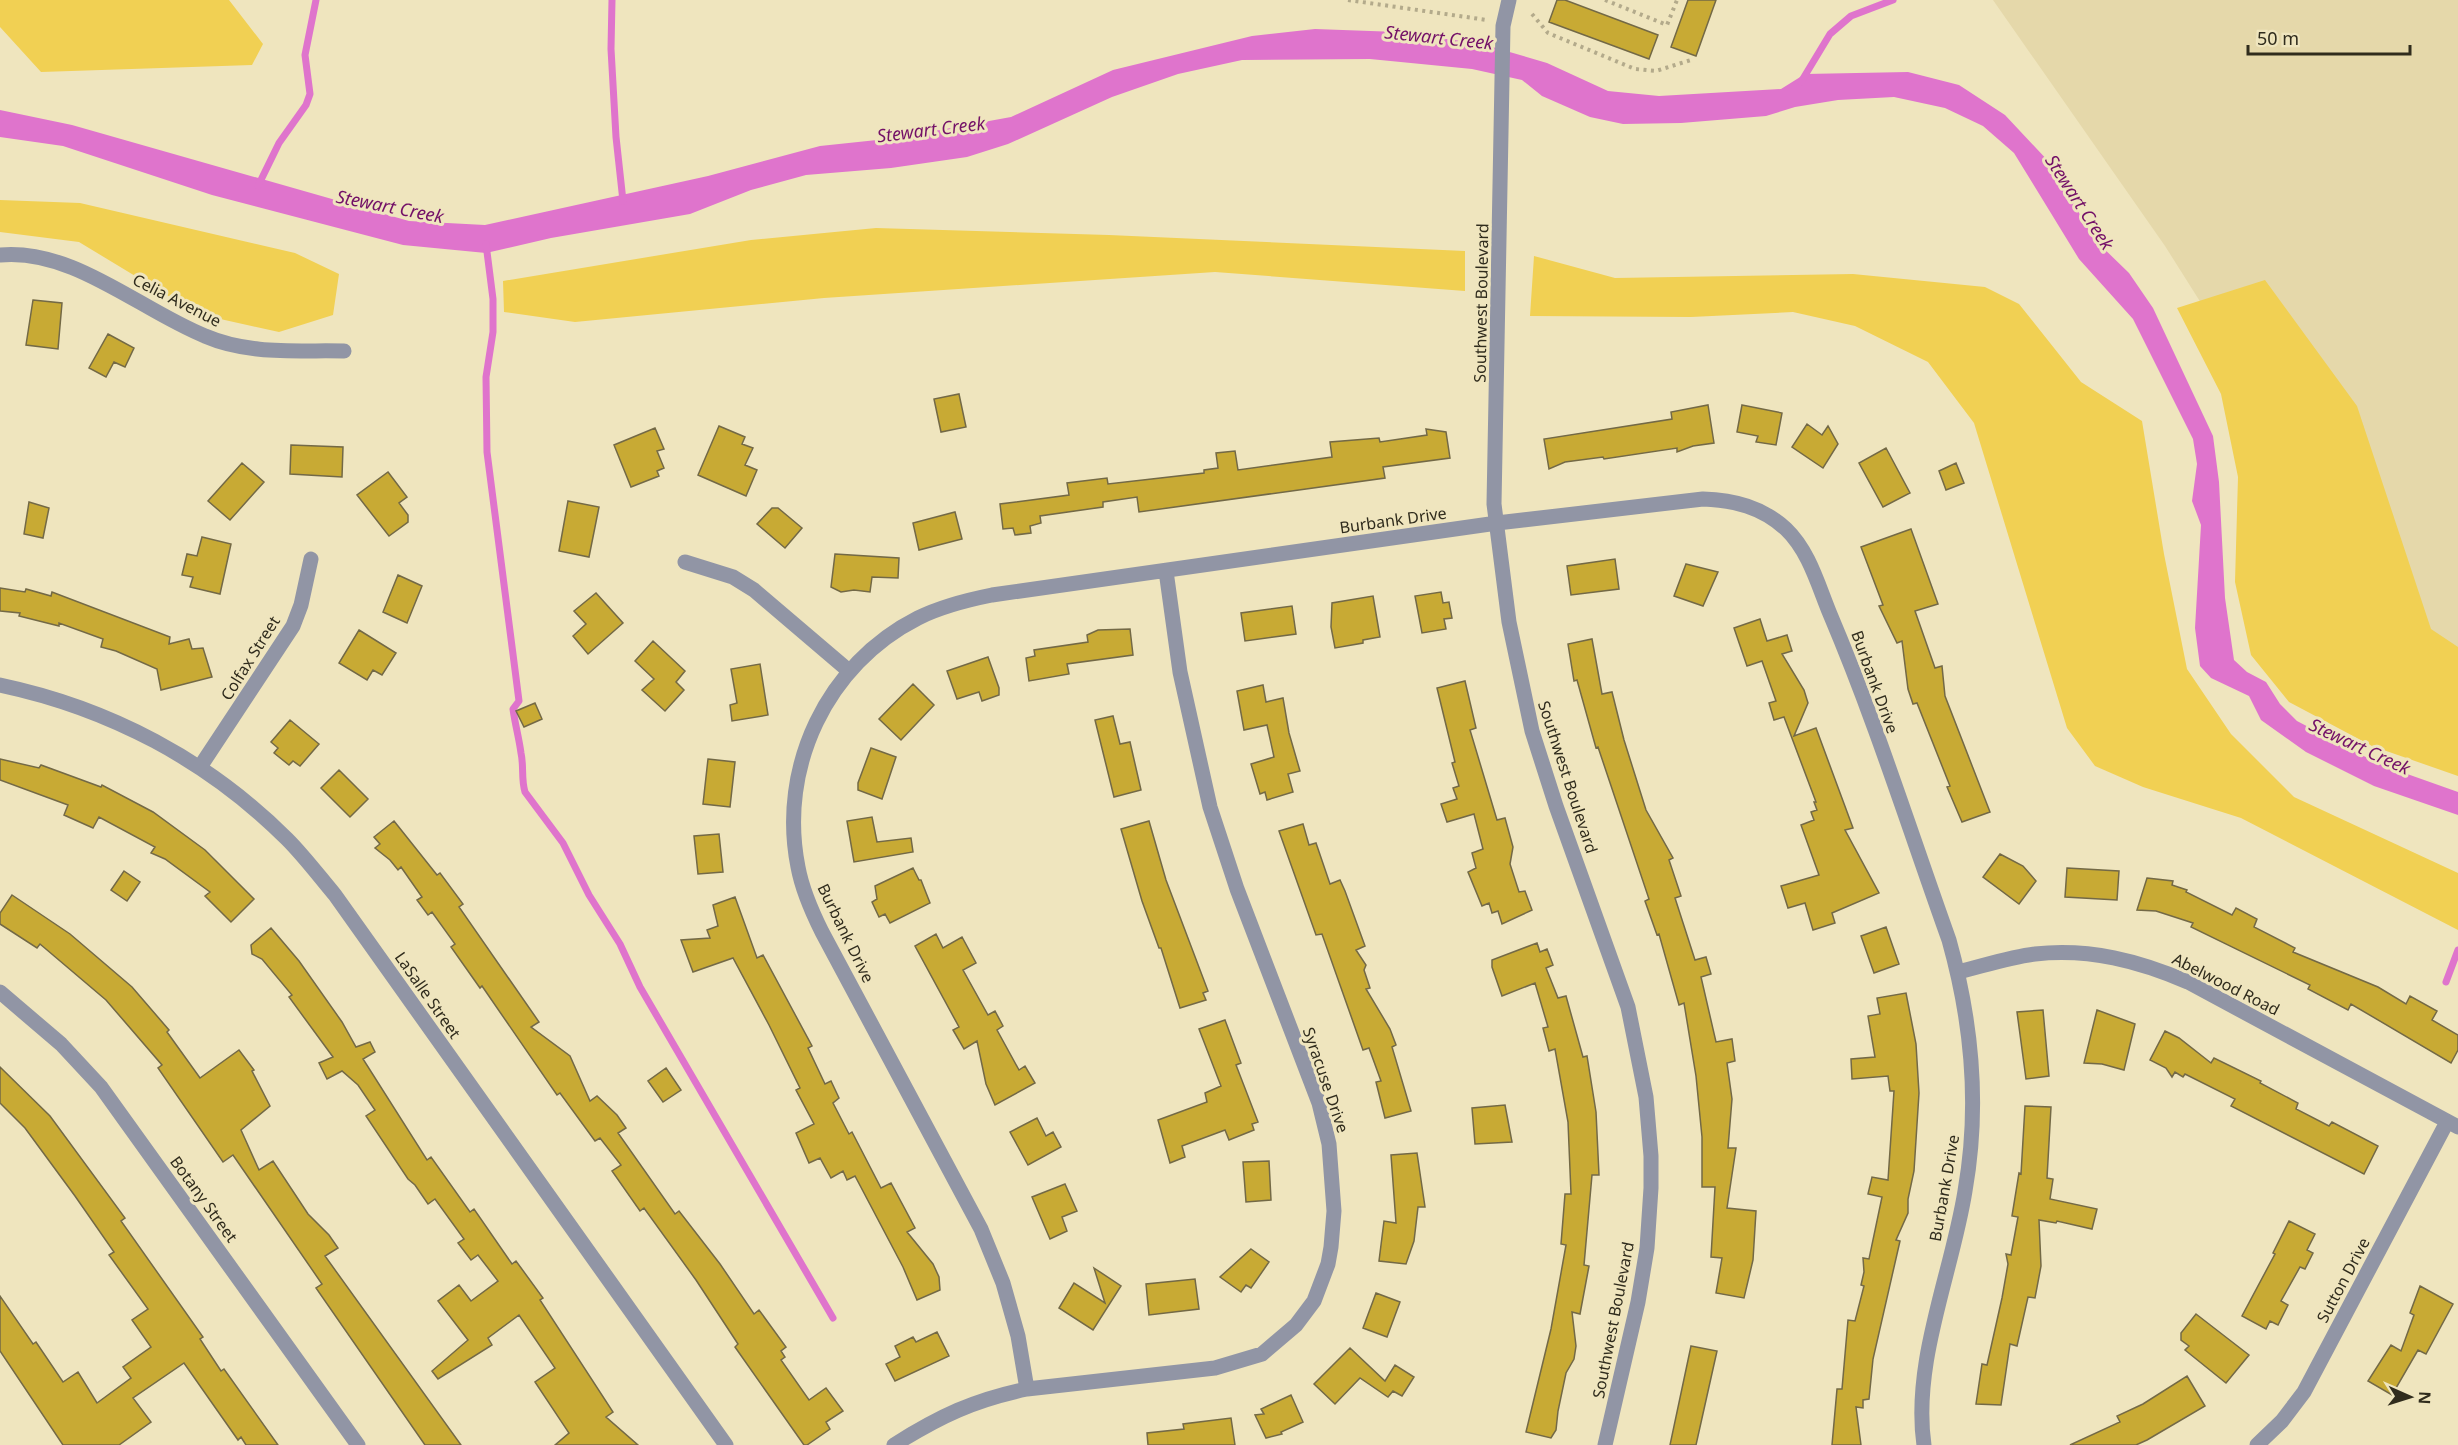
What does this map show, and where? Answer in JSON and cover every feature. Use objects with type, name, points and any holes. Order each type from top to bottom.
[{"type":"street","name":"Southwest Boulevard","points":[[1509,0],[1496,23],[1502,85],[1494,504],[1514,650],[1532,731],[1556,806],[1626,999],[1640,1058],[1646,1097],[1651,1188],[1647,1248],[1638,1302],[1605,1445]]},
{"type":"street","name":"Celia Avenue","points":[[0,255],[13,254],[57,261],[111,286],[205,337],[236,347],[252,350],[344,351]]},
{"type":"street","name":"Burbank Drive","points":[[1027,1389],[1018,1336],[1003,1283],[981,1229],[822,932],[812,912],[798,870],[793,826],[794,798],[800,762],[808,737],[825,704],[849,671],[887,636],[919,617],[955,603],[992,595],[1497,523],[1702,499],[1741,503],[1764,513],[1785,528],[1807,559],[1844,645],[1949,940],[1958,972],[1968,1019],[1973,1077],[1972,1135],[1965,1192],[1926,1367],[1921,1404],[1924,1445]]},
{"type":"street","name":"Colfax Street","points":[[200,767],[293,626],[301,605],[310,559]]},
{"type":"street","points":[[685,562],[733,578],[753,590],[849,671]]},
{"type":"street","name":"Syracuse Drive","points":[[894,1445],[932,1421],[962,1407],[998,1395],[1027,1389],[1215,1368],[1262,1354],[1296,1325],[1314,1301],[1328,1264],[1334,1211],[1329,1144],[1318,1103],[1237,889],[1210,807],[1180,672],[1166,571]]},
{"type":"street","name":"LaSalle Street","points":[[0,685],[54,698],[112,719],[168,747],[200,767],[263,816],[289,841],[335,895],[726,1445]]},
{"type":"street","name":"Abelwood Road","points":[[1958,972],[2034,954],[2071,952],[2109,955],[2152,967],[2188,982],[2453,1124]]},
{"type":"street","name":"Botany Street","points":[[0,992],[61,1044],[101,1087],[358,1445]]},
{"type":"street","name":"Sutton Drive","points":[[2257,1445],[2282,1421],[2304,1392],[2453,1124]]},
{"type":"path","points":[[1348,0],[1496,23]]},
{"type":"path","points":[[1605,0],[1667,25],[1677,0]]},
{"type":"path","points":[[1532,14],[1548,33],[1635,69],[1656,71],[1691,60]]},
{"type":"shaded area","points":[[0,0],[229,0],[263,44],[252,65],[41,72],[0,27]]},
{"type":"shaded area","points":[[1993,0],[2458,0],[2458,710],[2165,246]]},
{"type":"shaded area","points":[[1315,29],[1398,32],[1482,44],[1547,63],[1608,91],[1659,96],[1781,89],[1805,74],[1908,72],[1959,85],[2005,115],[2051,164],[2094,239],[2129,273],[2153,308],[2213,436],[2219,482],[2225,598],[2234,660],[2247,672],[2266,682],[2280,704],[2297,721],[2379,764],[2458,792],[2458,815],[2374,786],[2306,752],[2261,720],[2249,696],[2211,678],[2200,666],[2195,628],[2201,525],[2192,501],[2197,464],[2193,439],[2133,319],[2079,259],[2014,153],[1983,126],[1945,108],[1894,97],[1838,100],[1795,107],[1766,116],[1681,123],[1623,124],[1590,117],[1542,96],[1522,80],[1472,69],[1370,59],[1242,60],[1178,74],[1112,97],[1008,144],[967,157],[891,168],[806,175],[751,190],[690,214],[551,238],[486,253],[403,245],[212,195],[63,146],[0,137],[0,110],[72,125],[409,221],[485,225],[708,176],[820,146],[896,138],[1011,117],[1113,70],[1252,36]]},
{"type":"shaded area","points":[[0,200],[80,203],[295,253],[339,274],[333,315],[279,332],[198,314],[79,242],[0,232]]},
{"type":"shaded area","points":[[876,228],[1109,235],[1465,251],[1465,291],[1215,272],[824,298],[575,322],[504,312],[503,281],[751,240]]},
{"type":"shaded area","points":[[1534,256],[1615,278],[1853,274],[1985,287],[2019,304],[2081,382],[2142,421],[2164,554],[2187,669],[2231,734],[2294,797],[2458,873],[2458,930],[2241,818],[2143,787],[2095,766],[2067,728],[1974,423],[1928,362],[1855,326],[1793,312],[1691,317],[1530,316]]},
{"type":"shaded area","points":[[2265,280],[2357,406],[2431,629],[2458,647],[2458,776],[2372,746],[2289,702],[2251,655],[2235,582],[2238,477],[2221,394],[2177,308]]},
{"type":"building","points":[[1557,0],[1565,0],[1658,35],[1649,59],[1549,22]]},
{"type":"building","points":[[1688,0],[1716,0],[1696,56],[1671,47]]},
{"type":"building","points":[[33,300],[62,303],[58,349],[26,345]]},
{"type":"building","points":[[108,334],[134,348],[125,367],[114,362],[106,377],[89,368]]},
{"type":"building","points":[[959,394],[966,427],[941,432],[934,399]]},
{"type":"building","points":[[1708,405],[1714,443],[1693,446],[1677,452],[1677,448],[1604,459],[1603,457],[1565,462],[1549,469],[1544,439],[1672,419],[1671,412]]},
{"type":"building","points":[[1742,405],[1782,413],[1776,445],[1756,442],[1758,436],[1737,432]]},
{"type":"building","points":[[1807,424],[1822,435],[1828,426],[1838,444],[1823,468],[1792,447]]},
{"type":"building","points":[[719,426],[745,437],[742,444],[753,448],[745,465],[757,470],[746,496],[698,475]]},
{"type":"building","points":[[655,428],[664,449],[657,451],[664,468],[657,471],[659,476],[631,487],[614,445]]},
{"type":"building","points":[[1426,429],[1446,432],[1450,458],[1383,467],[1385,478],[1139,512],[1137,497],[1103,502],[1103,507],[1040,516],[1041,523],[1030,526],[1031,533],[1015,535],[1013,528],[1003,529],[1000,504],[1069,495],[1067,483],[1107,478],[1108,484],[1204,473],[1204,470],[1218,468],[1216,453],[1235,451],[1238,470],[1332,457],[1330,442],[1379,438],[1380,442],[1427,435]]},
{"type":"building","points":[[291,445],[343,447],[342,477],[290,474]]},
{"type":"building","points":[[1886,448],[1910,493],[1883,507],[1859,463]]},
{"type":"building","points":[[242,463],[264,482],[230,520],[208,501]]},
{"type":"building","points":[[1956,463],[1964,483],[1946,490],[1939,471]]},
{"type":"building","points":[[388,472],[407,497],[399,503],[408,515],[408,522],[389,536],[357,495]]},
{"type":"building","points":[[568,501],[599,507],[589,557],[559,551]]},
{"type":"building","points":[[29,502],[49,508],[43,538],[24,534]]},
{"type":"building","points":[[772,508],[778,508],[802,528],[785,548],[757,524]]},
{"type":"building","points":[[955,512],[962,539],[919,550],[913,523]]},
{"type":"building","points":[[1911,529],[1938,604],[1915,611],[1935,668],[1942,666],[1945,696],[1990,812],[1962,822],[1917,703],[1913,704],[1908,689],[1902,641],[1897,643],[1879,606],[1883,605],[1861,547]]},
{"type":"building","points":[[202,537],[231,544],[220,594],[190,587],[193,577],[182,575],[187,554],[197,556]]},
{"type":"building","points":[[835,554],[899,558],[898,578],[872,577],[870,592],[854,590],[841,592],[831,587]]},
{"type":"building","points":[[1615,559],[1619,589],[1571,595],[1567,566]]},
{"type":"building","points":[[1686,564],[1718,572],[1703,606],[1674,596]]},
{"type":"building","points":[[398,575],[422,586],[407,623],[383,612]]},
{"type":"building","points":[[0,588],[25,592],[26,589],[51,596],[52,592],[170,637],[169,644],[189,639],[192,649],[203,648],[212,677],[161,690],[157,669],[101,647],[103,639],[59,623],[59,626],[19,616],[20,613],[0,611]]},
{"type":"building","points":[[1441,592],[1443,603],[1449,602],[1452,618],[1444,619],[1446,629],[1422,633],[1415,596]]},
{"type":"building","points":[[596,593],[623,623],[588,654],[573,636],[586,624],[574,611]]},
{"type":"building","points":[[1373,596],[1380,637],[1335,648],[1331,627],[1332,603]]},
{"type":"building","points":[[1292,606],[1296,634],[1245,641],[1241,613]]},
{"type":"building","points":[[1760,619],[1767,641],[1787,635],[1792,651],[1782,654],[1804,690],[1808,703],[1794,736],[1816,728],[1853,828],[1845,830],[1879,893],[1832,913],[1835,923],[1813,930],[1805,903],[1788,908],[1781,886],[1819,875],[1801,825],[1814,820],[1811,812],[1817,810],[1814,802],[1816,802],[1784,717],[1774,720],[1769,703],[1776,701],[1762,661],[1747,666],[1734,628]]},
{"type":"building","points":[[1130,629],[1133,655],[1067,664],[1069,674],[1029,681],[1026,658],[1035,656],[1034,650],[1088,642],[1087,635],[1098,630]]},
{"type":"building","points":[[359,630],[396,653],[382,675],[373,670],[367,680],[339,663]]},
{"type":"building","points":[[1592,639],[1602,694],[1612,692],[1646,810],[1673,858],[1669,860],[1681,896],[1675,898],[1695,960],[1706,957],[1711,974],[1701,977],[1716,1042],[1732,1039],[1735,1061],[1727,1063],[1732,1099],[1728,1148],[1736,1148],[1727,1208],[1756,1211],[1753,1260],[1744,1298],[1716,1293],[1722,1258],[1711,1257],[1715,1187],[1702,1187],[1702,1137],[1696,1076],[1684,1003],[1679,1005],[1659,934],[1657,935],[1645,901],[1649,899],[1598,747],[1596,748],[1577,680],[1574,681],[1568,644]]},
{"type":"building","points":[[653,641],[685,671],[676,682],[684,690],[665,711],[642,690],[654,679],[635,661]]},
{"type":"building","points":[[988,657],[999,688],[999,695],[982,701],[979,692],[957,699],[947,671]]},
{"type":"building","points":[[760,664],[768,715],[732,721],[730,705],[737,703],[731,669]]},
{"type":"building","points":[[1465,681],[1476,728],[1470,730],[1497,820],[1505,818],[1513,847],[1510,864],[1519,892],[1525,891],[1532,910],[1502,924],[1498,911],[1492,913],[1489,903],[1482,906],[1468,872],[1476,868],[1472,853],[1483,849],[1474,814],[1447,822],[1441,804],[1457,799],[1453,788],[1459,786],[1437,688]]},
{"type":"building","points":[[913,684],[934,705],[901,740],[879,719]]},
{"type":"building","points":[[1263,685],[1266,702],[1283,698],[1289,733],[1300,771],[1288,774],[1293,792],[1267,800],[1265,792],[1260,794],[1251,764],[1274,757],[1267,725],[1244,730],[1237,691]]},
{"type":"building","points":[[535,703],[542,719],[524,727],[516,711]]},
{"type":"building","points":[[1113,716],[1120,744],[1130,742],[1141,790],[1114,797],[1095,720]]},
{"type":"building","points":[[290,720],[319,744],[300,766],[293,761],[289,765],[274,753],[278,748],[271,742]]},
{"type":"building","points":[[871,748],[896,757],[882,799],[858,790],[858,783]]},
{"type":"building","points":[[0,759],[39,768],[41,765],[101,787],[102,785],[153,812],[205,850],[254,899],[231,922],[205,896],[210,892],[165,859],[151,853],[155,847],[99,817],[93,828],[64,815],[68,805],[0,780]]},
{"type":"building","points":[[708,759],[735,762],[730,807],[703,804]]},
{"type":"building","points":[[339,770],[368,799],[350,817],[321,788]]},
{"type":"building","points":[[872,817],[877,842],[911,838],[913,852],[854,862],[847,821]]},
{"type":"building","points":[[394,821],[437,875],[440,873],[463,904],[459,907],[539,1022],[531,1027],[570,1056],[590,1101],[597,1096],[617,1115],[626,1128],[618,1133],[675,1214],[679,1211],[720,1264],[754,1314],[759,1310],[786,1347],[781,1351],[785,1357],[781,1360],[809,1400],[826,1388],[843,1411],[826,1422],[830,1429],[807,1445],[804,1445],[735,1347],[738,1344],[696,1280],[644,1208],[640,1211],[612,1171],[621,1165],[600,1138],[595,1141],[560,1093],[557,1095],[482,986],[480,988],[451,947],[455,944],[432,912],[428,915],[417,900],[422,897],[401,867],[398,870],[375,848],[380,844],[374,837]]},
{"type":"building","points":[[1149,821],[1166,880],[1208,991],[1203,993],[1206,1000],[1180,1008],[1161,948],[1159,948],[1142,901],[1121,829]]},
{"type":"building","points":[[1303,824],[1309,845],[1316,843],[1330,884],[1340,880],[1345,891],[1365,946],[1356,950],[1366,965],[1364,970],[1370,988],[1366,989],[1390,1029],[1396,1045],[1392,1047],[1411,1111],[1385,1118],[1376,1082],[1381,1081],[1369,1048],[1363,1050],[1322,934],[1316,935],[1279,831]]},
{"type":"building","points":[[719,834],[723,872],[698,874],[694,836]]},
{"type":"building","points":[[2000,854],[2023,866],[2036,881],[2019,904],[1983,877]]},
{"type":"building","points":[[913,868],[921,880],[930,903],[890,923],[885,914],[879,917],[872,902],[877,899],[875,886]]},
{"type":"building","points":[[2067,868],[2119,871],[2117,900],[2065,897]]},
{"type":"building","points":[[124,871],[140,882],[127,901],[111,890]]},
{"type":"building","points":[[2147,878],[2173,881],[2172,885],[2187,890],[2186,892],[2232,915],[2236,908],[2257,919],[2254,927],[2295,948],[2293,952],[2378,987],[2406,1004],[2410,996],[2437,1011],[2432,1020],[2458,1035],[2458,1050],[2451,1063],[2351,1004],[2348,1010],[2308,989],[2310,985],[2191,927],[2193,923],[2156,911],[2137,910]]},
{"type":"building","points":[[12,895],[70,934],[132,987],[169,1030],[167,1032],[200,1078],[239,1050],[254,1070],[252,1071],[270,1106],[241,1130],[259,1170],[273,1161],[308,1214],[329,1235],[338,1248],[325,1256],[461,1445],[425,1445],[316,1288],[322,1284],[233,1155],[223,1162],[158,1068],[162,1065],[106,1000],[40,944],[37,948],[0,924],[0,913]]},
{"type":"building","points":[[735,897],[757,958],[763,955],[812,1046],[808,1048],[825,1084],[831,1081],[839,1098],[833,1103],[849,1134],[852,1132],[881,1188],[891,1183],[915,1228],[907,1232],[933,1264],[939,1277],[940,1290],[917,1300],[903,1267],[855,1176],[847,1180],[843,1171],[831,1178],[820,1158],[809,1163],[796,1133],[814,1124],[796,1090],[800,1088],[733,958],[693,972],[681,940],[710,938],[707,930],[718,926],[713,905]]},
{"type":"building","points":[[1886,927],[1899,964],[1874,973],[1861,936]]},
{"type":"building","points":[[271,928],[299,961],[342,1022],[356,1047],[370,1042],[375,1052],[363,1059],[427,1160],[431,1157],[470,1212],[474,1209],[512,1264],[516,1261],[543,1298],[540,1300],[613,1412],[606,1417],[638,1445],[555,1445],[569,1433],[535,1382],[555,1368],[519,1315],[488,1338],[492,1345],[438,1379],[432,1371],[468,1340],[438,1301],[459,1285],[471,1301],[498,1281],[478,1255],[471,1260],[458,1243],[464,1239],[435,1199],[428,1204],[408,1179],[366,1116],[375,1110],[358,1085],[342,1071],[327,1079],[319,1063],[333,1057],[289,997],[292,995],[262,959],[252,954],[251,945]]},
{"type":"building","points":[[936,934],[943,948],[962,937],[976,963],[963,970],[988,1015],[995,1011],[1003,1026],[997,1030],[1019,1070],[1025,1066],[1035,1083],[995,1105],[986,1084],[977,1041],[964,1049],[953,1030],[959,1027],[915,946]]},
{"type":"building","points":[[1537,943],[1540,952],[1547,949],[1553,965],[1546,968],[1558,998],[1566,996],[1583,1057],[1587,1056],[1596,1112],[1599,1175],[1592,1175],[1584,1265],[1589,1266],[1580,1314],[1572,1312],[1576,1346],[1574,1359],[1566,1373],[1556,1430],[1551,1438],[1526,1432],[1551,1329],[1566,1245],[1561,1244],[1565,1194],[1571,1194],[1568,1122],[1555,1049],[1549,1051],[1543,1028],[1548,1027],[1535,983],[1502,996],[1492,967],[1492,960]]},
{"type":"building","points":[[1906,993],[1916,1044],[1919,1093],[1914,1171],[1908,1199],[1908,1213],[1896,1240],[1900,1241],[1873,1359],[1869,1399],[1863,1400],[1863,1408],[1856,1407],[1861,1445],[1832,1445],[1837,1389],[1842,1389],[1848,1320],[1855,1321],[1864,1286],[1861,1285],[1864,1272],[1863,1258],[1869,1259],[1882,1197],[1868,1194],[1872,1177],[1888,1180],[1894,1091],[1890,1091],[1888,1076],[1852,1079],[1851,1059],[1875,1057],[1868,1016],[1880,1014],[1877,998]]},
{"type":"building","points":[[2043,1010],[2049,1076],[2026,1079],[2017,1012]]},
{"type":"building","points":[[2097,1010],[2135,1024],[2124,1070],[2102,1064],[2084,1063]]},
{"type":"building","points":[[1225,1020],[1241,1063],[1236,1065],[1258,1122],[1252,1124],[1254,1130],[1229,1140],[1225,1130],[1182,1146],[1185,1157],[1170,1163],[1158,1120],[1207,1102],[1205,1093],[1221,1086],[1199,1029]]},
{"type":"building","points":[[2165,1031],[2179,1038],[2211,1063],[2214,1058],[2261,1081],[2260,1083],[2298,1103],[2296,1109],[2329,1126],[2332,1122],[2378,1146],[2364,1174],[2231,1106],[2235,1099],[2185,1074],[2183,1077],[2175,1072],[2172,1077],[2166,1068],[2150,1060]]},
{"type":"building","points":[[0,1067],[50,1116],[125,1218],[121,1221],[203,1337],[200,1339],[221,1371],[224,1369],[278,1445],[246,1445],[241,1437],[238,1440],[184,1363],[133,1398],[151,1422],[119,1445],[63,1445],[0,1351],[0,1296],[33,1344],[36,1342],[63,1382],[78,1372],[97,1403],[131,1378],[123,1367],[151,1347],[132,1320],[148,1309],[109,1255],[114,1252],[75,1196],[25,1128],[0,1103]]},
{"type":"building","points":[[666,1068],[681,1090],[663,1102],[648,1081]]},
{"type":"building","points":[[1505,1105],[1512,1142],[1475,1144],[1472,1108]]},
{"type":"building","points":[[2025,1106],[2051,1107],[2047,1178],[2053,1179],[2050,1199],[2097,1209],[2092,1229],[2057,1221],[2056,1223],[2039,1220],[2041,1266],[2035,1298],[2028,1297],[2017,1346],[2010,1344],[2001,1405],[1976,1404],[1982,1364],[1987,1365],[2002,1298],[2008,1264],[2006,1254],[2011,1255],[2018,1217],[2012,1216],[2019,1173],[2021,1174]]},
{"type":"building","points":[[1037,1118],[1046,1136],[1053,1132],[1061,1147],[1028,1165],[1010,1132]]},
{"type":"building","points":[[1417,1153],[1425,1207],[1418,1207],[1414,1241],[1406,1264],[1379,1261],[1384,1221],[1396,1223],[1391,1155]]},
{"type":"building","points":[[1269,1161],[1271,1200],[1246,1202],[1243,1162]]},
{"type":"building","points":[[1065,1184],[1077,1211],[1062,1217],[1067,1231],[1050,1239],[1032,1197]]},
{"type":"building","points":[[2289,1221],[2315,1234],[2307,1250],[2313,1253],[2305,1269],[2300,1267],[2281,1301],[2288,1305],[2278,1325],[2270,1321],[2266,1329],[2242,1316],[2275,1254],[2273,1253]]},
{"type":"building","points":[[1251,1249],[1269,1262],[1251,1288],[1246,1285],[1241,1292],[1220,1277]]},
{"type":"building","points":[[1094,1268],[1121,1286],[1093,1330],[1059,1308],[1074,1283],[1105,1303]]},
{"type":"building","points":[[1195,1279],[1199,1309],[1149,1315],[1146,1284]]},
{"type":"building","points":[[2420,1286],[2453,1304],[2426,1354],[2418,1350],[2392,1395],[2368,1381],[2391,1345],[2401,1351],[2414,1315],[2410,1313]]},
{"type":"building","points":[[1376,1293],[1400,1302],[1387,1337],[1363,1328]]},
{"type":"building","points":[[2196,1314],[2249,1355],[2226,1383],[2185,1350],[2189,1346],[2181,1340],[2181,1333]]},
{"type":"building","points":[[937,1332],[949,1356],[895,1381],[886,1364],[900,1357],[895,1346],[913,1337],[916,1342]]},
{"type":"building","points":[[1691,1346],[1717,1351],[1696,1445],[1670,1445]]},
{"type":"building","points":[[1350,1348],[1385,1381],[1395,1365],[1414,1377],[1402,1396],[1393,1391],[1388,1397],[1360,1378],[1335,1404],[1314,1384]]},
{"type":"building","points":[[2187,1376],[2205,1406],[2136,1445],[2070,1445],[2120,1422],[2117,1416],[2143,1404]]},
{"type":"building","points":[[1291,1395],[1303,1422],[1281,1432],[1282,1434],[1266,1438],[1255,1415],[1264,1414],[1261,1409]]},
{"type":"building","points":[[1231,1418],[1235,1445],[1148,1445],[1147,1433],[1184,1429],[1183,1424]]},
{"type":"waterway","points":[[258,186],[279,143],[306,105],[310,94],[305,55],[316,0]]},
{"type":"waterway","points":[[612,0],[611,49],[616,137],[623,201]]},
{"type":"waterway","points":[[1801,82],[1830,34],[1851,16],[1893,0]]},
{"type":"waterway","points":[[486,244],[493,299],[493,332],[486,377],[487,452],[519,701],[513,709],[522,758],[525,792],[563,843],[589,895],[620,944],[640,987],[833,1318]]},
{"type":"waterway","points":[[2446,982],[2458,950]]},
{"type":"water label","name":"Stewart Creek","points":[[1439,37]]},
{"type":"water label","name":"Stewart Creek","points":[[931,129]]},
{"type":"water label","name":"Stewart Creek","points":[[2080,202]]},
{"type":"water label","name":"Stewart Creek","points":[[390,206]]},
{"type":"water label","name":"Stewart Creek","points":[[2360,746]]}]
